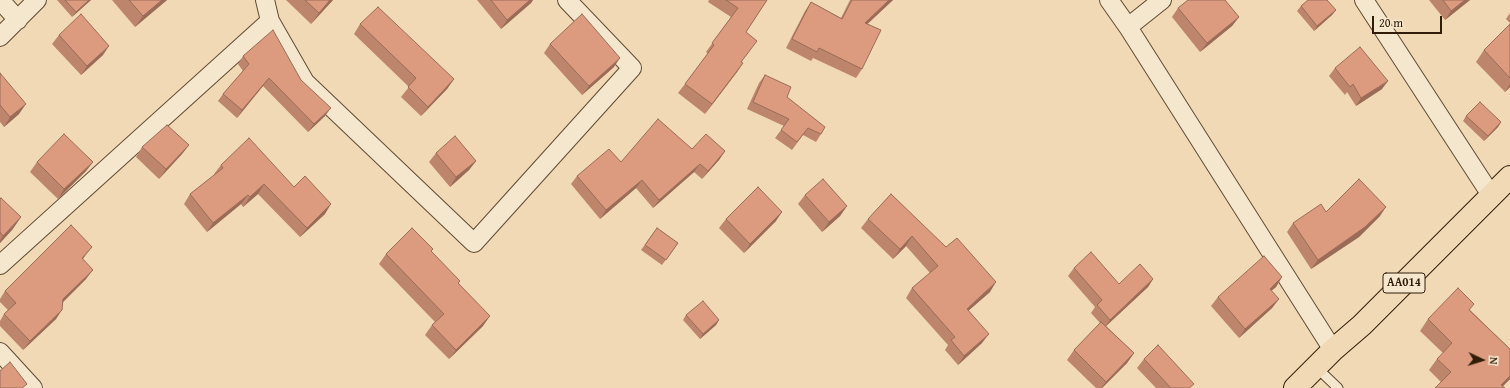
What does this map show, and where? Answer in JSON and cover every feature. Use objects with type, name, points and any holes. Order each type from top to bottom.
[{"type":"highway","name":"AA014","points":[[1295,388],[1333,350],[1362,325],[1510,177]]},
{"type":"street","points":[[0,0],[18,20]]},
{"type":"street","points":[[0,37],[37,0]]},
{"type":"street","points":[[265,0],[270,21],[305,82],[474,243],[632,68],[567,0]]},
{"type":"street","points":[[1109,0],[1128,27],[1333,350]]},
{"type":"street","points":[[1128,27],[1162,0]]},
{"type":"street","points":[[1364,0],[1491,195]]},
{"type":"street","points":[[0,265],[270,21]]},
{"type":"street","points":[[0,352],[34,388]]},
{"type":"lane","points":[[1316,367],[1338,388]]},
{"type":"building","points":[[65,0],[89,0],[76,12]]},
{"type":"building","points":[[129,0],[162,0],[143,16]]},
{"type":"building","points":[[305,0],[330,0],[319,13]]},
{"type":"building","points":[[491,0],[530,0],[507,20]]},
{"type":"building","points":[[726,0],[767,0],[746,32],[757,41],[741,62],[743,63],[712,104],[685,84],[714,45],[712,43],[738,8]]},
{"type":"building","points":[[852,0],[889,0],[865,23],[881,30],[862,69],[819,48],[817,52],[792,39],[811,2],[842,19]]},
{"type":"building","points":[[1188,0],[1225,0],[1239,17],[1207,43],[1178,8]]},
{"type":"building","points":[[1308,0],[1327,0],[1336,10],[1317,26],[1301,6]]},
{"type":"building","points":[[1443,0],[1465,0],[1451,11]]},
{"type":"building","points":[[378,7],[454,79],[428,107],[408,87],[416,78],[360,24]]},
{"type":"building","points":[[81,14],[109,46],[87,66],[59,35]]},
{"type":"building","points":[[582,14],[620,58],[589,86],[550,44]]},
{"type":"building","points":[[1510,24],[1510,78],[1484,50]]},
{"type":"building","points":[[273,30],[301,80],[331,108],[314,124],[269,78],[242,110],[223,94],[249,64],[243,56]]},
{"type":"building","points":[[1360,47],[1388,81],[1361,98],[1353,84],[1350,87],[1335,68]]},
{"type":"building","points":[[0,73],[26,104],[10,117],[0,105]]},
{"type":"building","points":[[765,75],[791,87],[787,97],[825,127],[821,134],[808,128],[797,142],[781,130],[789,119],[753,102]]},
{"type":"building","points":[[1480,102],[1501,122],[1488,136],[1466,116]]},
{"type":"building","points":[[658,119],[692,149],[706,134],[725,151],[708,171],[700,164],[659,200],[642,180],[606,210],[577,176],[609,149],[621,162]]},
{"type":"building","points":[[167,125],[189,145],[166,169],[142,147]]},
{"type":"building","points":[[64,134],[93,162],[64,189],[37,162]]},
{"type":"building","points":[[455,136],[476,161],[456,177],[436,153]]},
{"type":"building","points":[[249,138],[294,187],[305,176],[331,204],[307,228],[264,184],[250,197],[248,195],[213,223],[190,194],[223,168],[221,165]]},
{"type":"building","points":[[823,179],[847,206],[829,222],[805,195]]},
{"type":"building","points":[[1359,179],[1386,207],[1365,227],[1318,260],[1293,223],[1321,204],[1326,212]]},
{"type":"building","points":[[758,187],[782,212],[750,244],[726,219]]},
{"type":"building","points":[[891,194],[946,247],[957,238],[996,282],[967,309],[989,334],[964,356],[951,340],[955,337],[912,288],[938,266],[912,236],[900,249],[868,219]]},
{"type":"building","points":[[1,198],[21,217],[3,236],[0,232]]},
{"type":"building","points":[[71,225],[92,247],[82,258],[93,270],[63,299],[62,310],[30,341],[4,314],[16,303],[5,291]]},
{"type":"building","points":[[412,228],[433,249],[431,251],[460,281],[458,283],[490,316],[456,350],[432,325],[444,314],[386,254]]},
{"type":"building","points":[[657,228],[678,243],[666,260],[645,245]]},
{"type":"building","points":[[1091,252],[1119,284],[1140,264],[1153,279],[1110,320],[1097,305],[1102,300],[1074,268]]},
{"type":"building","points":[[1264,256],[1282,277],[1270,289],[1279,299],[1245,329],[1218,297]]},
{"type":"building","points":[[1458,288],[1474,304],[1469,310],[1510,349],[1510,376],[1501,385],[1505,388],[1435,388],[1451,372],[1437,359],[1452,343],[1428,319]]},
{"type":"building","points":[[703,301],[719,320],[703,334],[686,315]]},
{"type":"building","points":[[1101,322],[1134,353],[1106,382],[1074,350]]},
{"type":"building","points":[[1158,345],[1194,384],[1189,388],[1171,388],[1144,359]]},
{"type":"building","points":[[10,362],[27,384],[22,388],[0,388],[0,371]]}]
